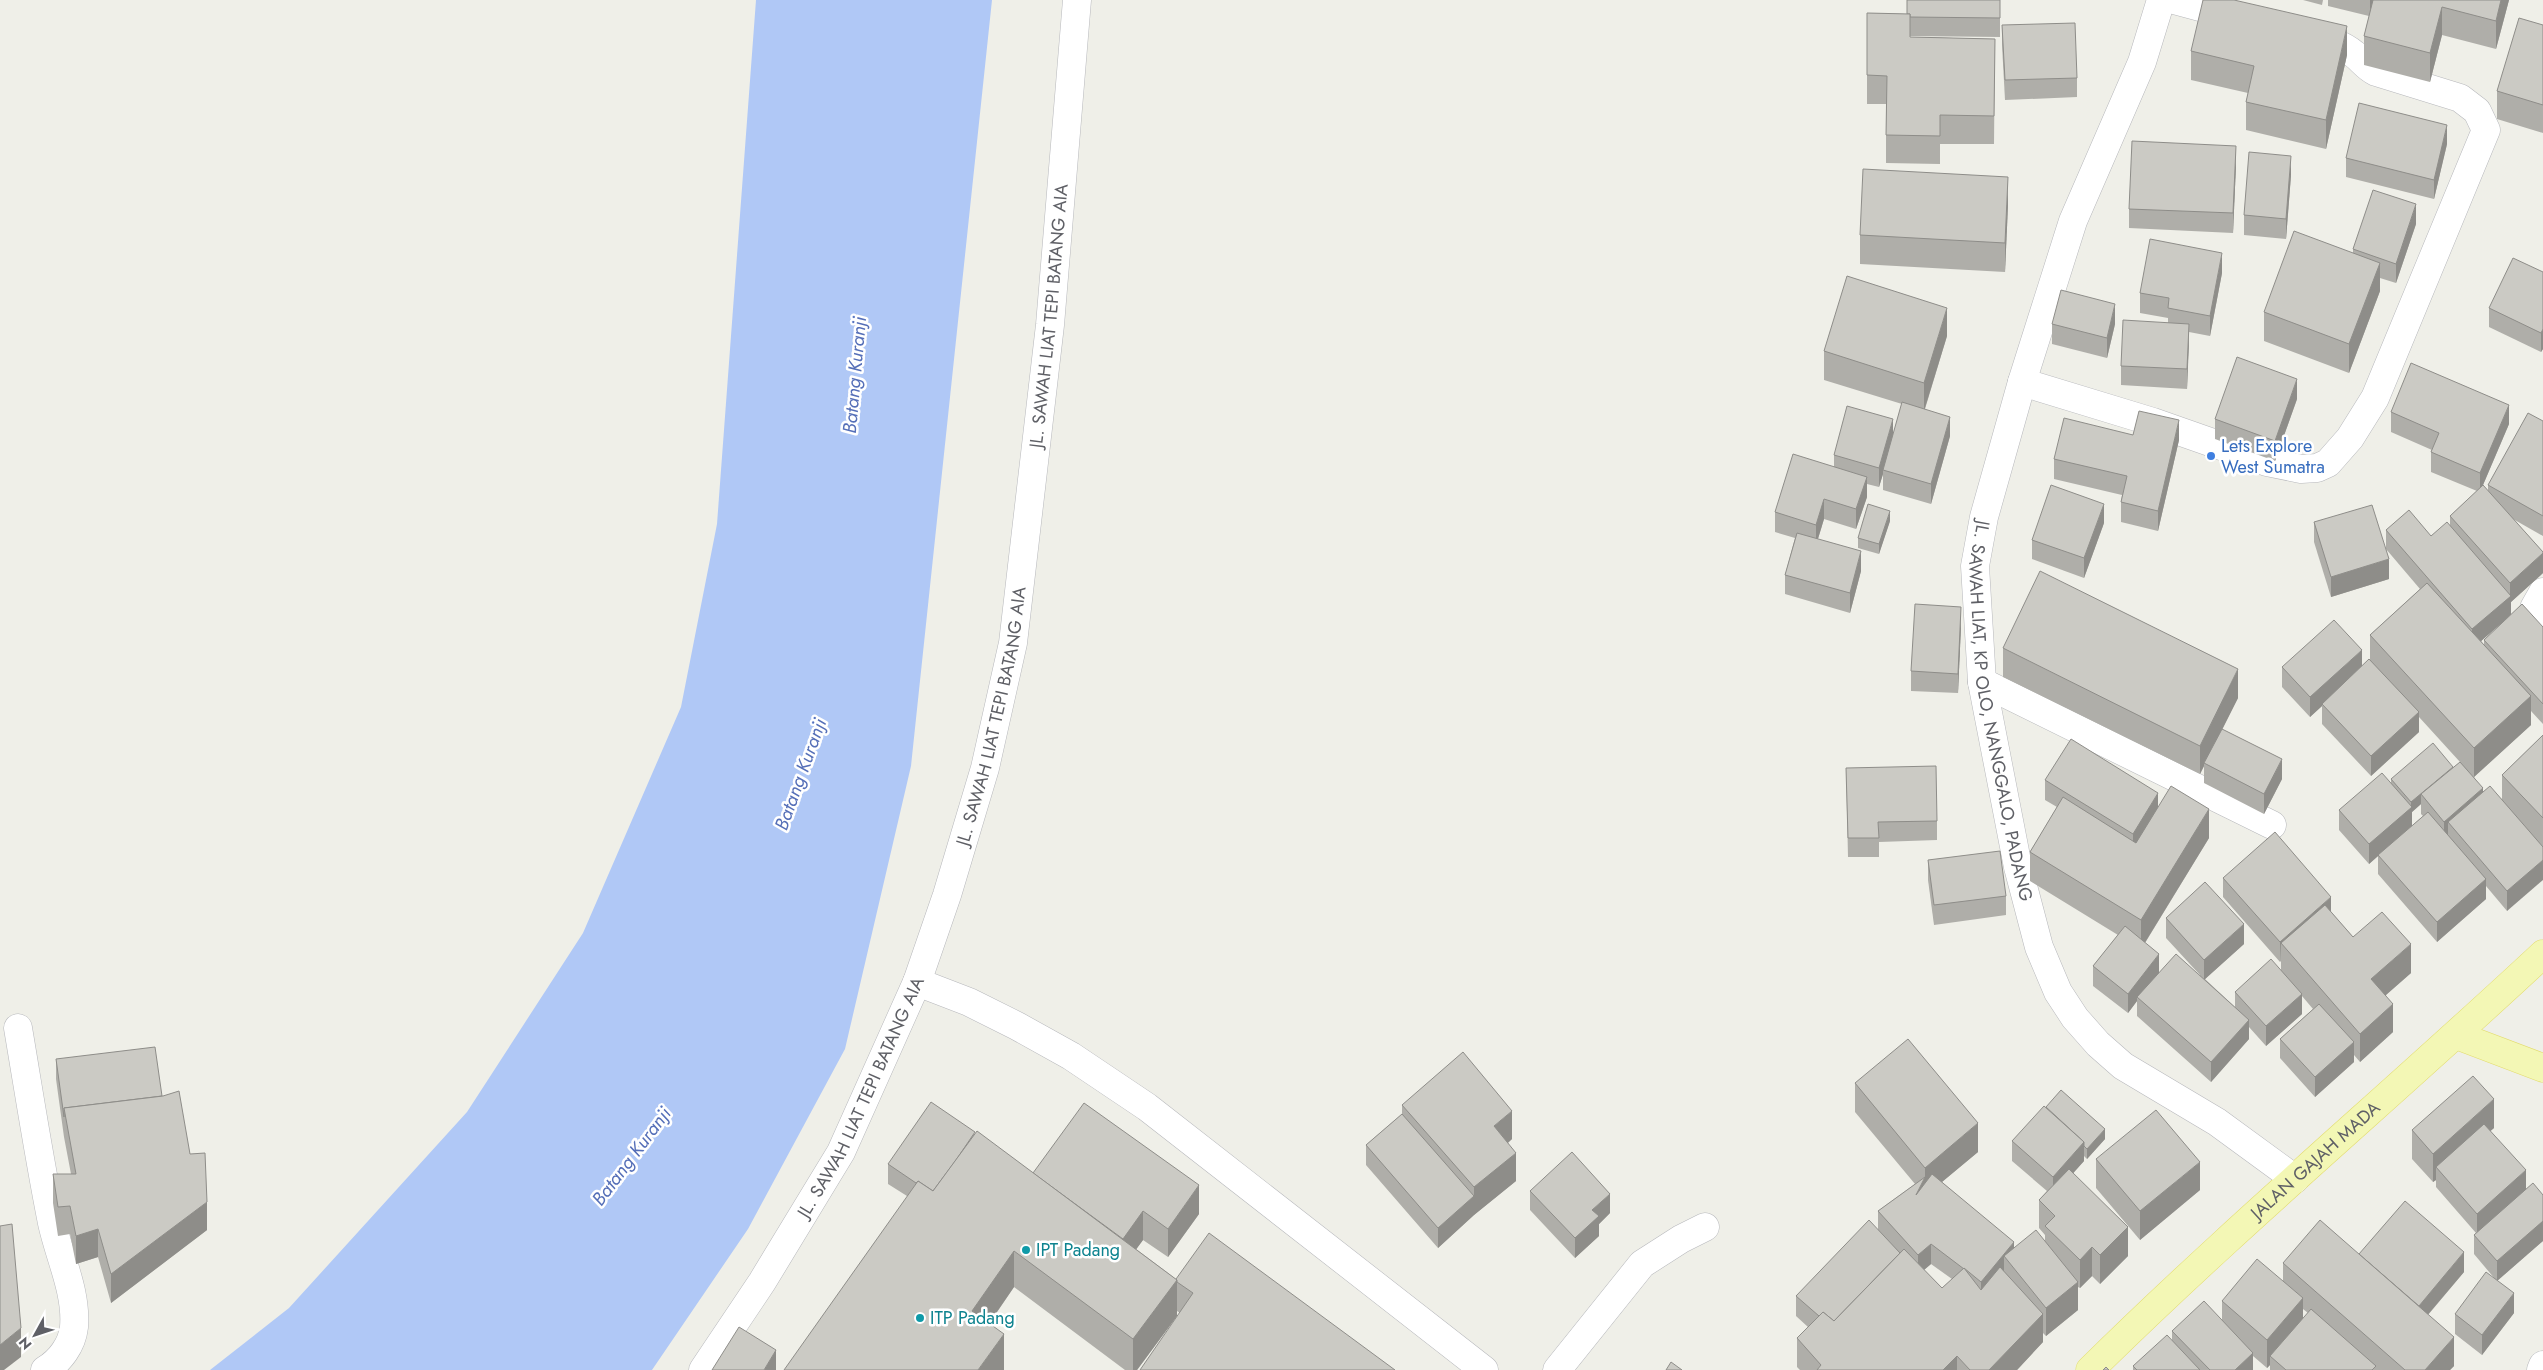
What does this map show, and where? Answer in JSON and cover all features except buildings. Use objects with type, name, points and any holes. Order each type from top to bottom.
[{"type":"main road","name":"JALAN GAJAH MADA","points":[[2090,1370],[2176,1285],[2456,1035],[2543,954]]},
{"type":"main road","points":[[2456,1035],[2543,1068]]},
{"type":"street","name":"JL. SAWAH LIAT TEPI BATANG AIA","points":[[703,1370],[762,1282],[841,1152],[917,982],[947,895],[985,768],[1012,643],[1050,325],[1076,0]]},
{"type":"street","name":"JL. SAWAH LIAT, KP OLO, NANGGALO, PADANG","points":[[2161,0],[2142,62],[2073,221],[2022,382],[1984,517],[1975,566],[1982,682],[2018,868],[2039,947],[2058,992],[2075,1018],[2098,1044],[2123,1066],[2217,1122],[2295,1179]]},
{"type":"street","points":[[2174,0],[2265,24]]},
{"type":"street","points":[[2022,382],[2153,422],[2266,462],[2301,469],[2317,468],[2328,464],[2340,451],[2375,398],[2486,130],[2477,111],[2460,98],[2376,72],[2364,65],[2356,55],[2345,48],[2293,31]]},
{"type":"street","points":[[2543,592],[2534,603],[2534,608],[2536,619],[2543,627]]},
{"type":"street","points":[[1982,682],[2272,825]]},
{"type":"street","points":[[917,982],[969,1002],[1017,1026],[1070,1056],[1147,1108],[1484,1370]]},
{"type":"street","points":[[18,1028],[53,1224],[72,1298],[74,1327],[72,1336],[54,1368]]},
{"type":"street","points":[[1557,1370],[1642,1264],[1681,1239],[1705,1227]]},
{"type":"street","points":[[2541,1370],[2543,1365]]},
{"type":"water","name":"Batang Kuranji","points":[[756,0],[992,0],[911,766],[845,1049],[748,1229],[652,1370],[210,1370],[289,1308],[467,1112],[583,933],[681,707],[717,524]]},
{"type":"place","name":"Lets Explore West Sumatra","points":[[2211,456]]},
{"type":"place","name":"IPT Padang","points":[[1026,1250]]},
{"type":"place","name":"ITP Padang","points":[[920,1318]]}]
